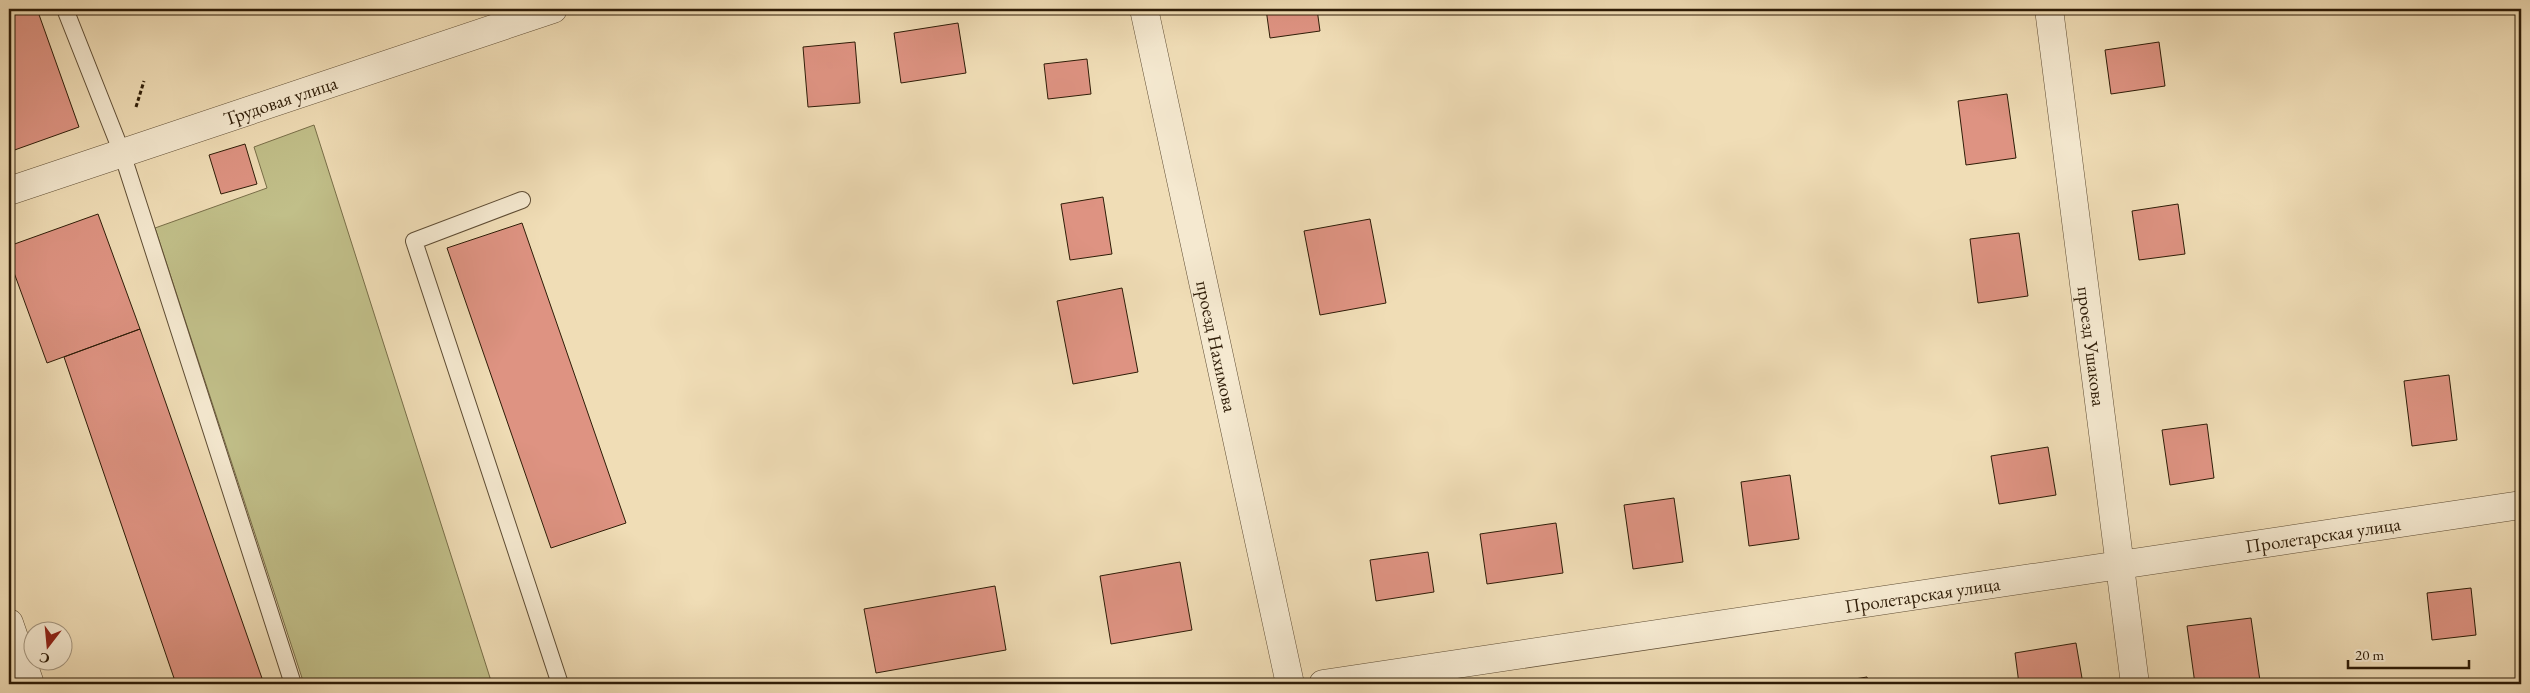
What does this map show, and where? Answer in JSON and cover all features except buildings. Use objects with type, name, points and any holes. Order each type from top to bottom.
[{"type":"street","name":"Трудовая улица","points":[[9,191],[553,9]]},
{"type":"street","name":"проезд Нахимова","points":[[1144,9],[1290,684]]},
{"type":"street","name":"проезд Ушакова","points":[[2049,9],[2135,684]]},
{"type":"street","name":"Пролетарская улица","points":[[1323,684],[2120,566],[2521,504]]},
{"type":"street","points":[[9,623],[20,672]]},
{"type":"lane","points":[[65,9],[122,153],[293,684]]},
{"type":"lane","points":[[522,200],[414,241],[560,684]]},
{"type":"shaded area","points":[[314,125],[492,684],[304,684],[155,228],[267,188],[254,147]]}]
